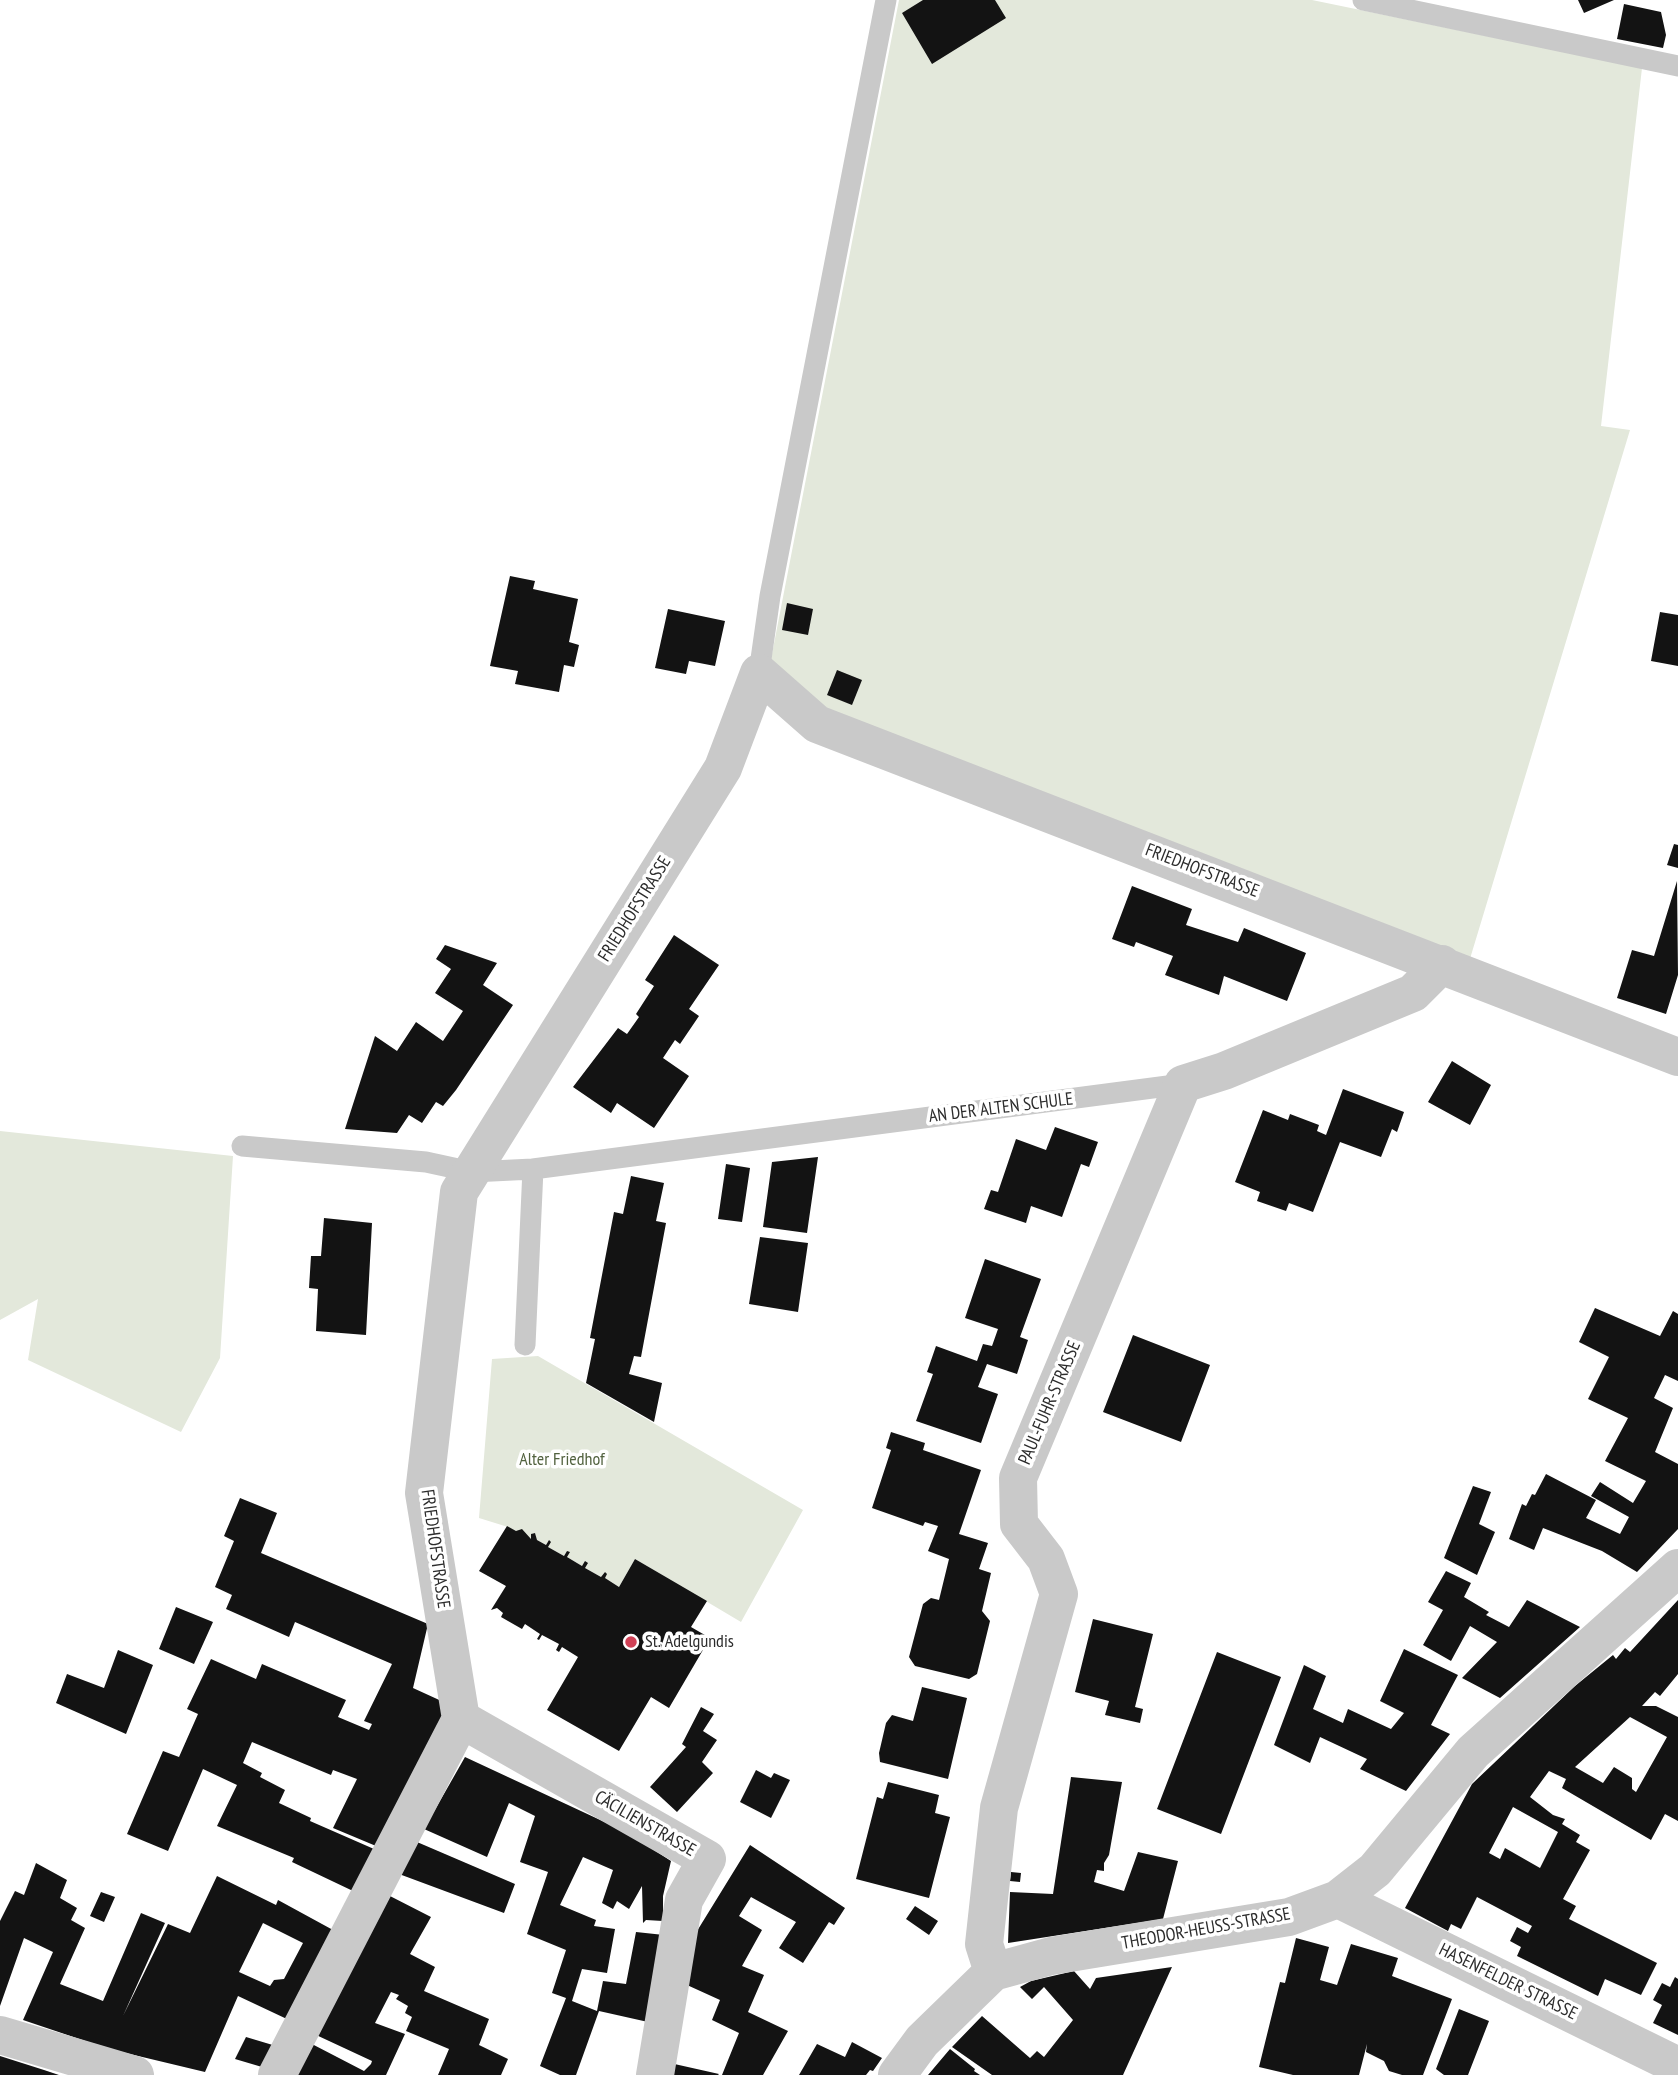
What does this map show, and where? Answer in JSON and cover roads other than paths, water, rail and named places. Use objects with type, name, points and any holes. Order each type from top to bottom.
[{"type":"street","name":"FRIEDHOFSTRASSE","points":[[461,1719],[424,1493],[459,1192],[723,768],[759,673],[817,724],[1678,1057]]},
{"type":"street","name":"AN DER ALTEN SCHULE","points":[[1183,1084],[1224,1071],[1413,993],[1442,964]]},
{"type":"street","name":"PAUL-FUHR-STRASSE","points":[[993,1972],[984,1944],[999,1808],[1059,1594],[1046,1559],[1019,1524],[1018,1478],[1183,1084]]},
{"type":"street","name":"THEODOR-HEUSS-STRASSE","points":[[897,2075],[922,2041],[993,1972],[1051,1956],[1289,1917],[1338,1899],[1375,1870],[1473,1752],[1678,1568]]},
{"type":"street","points":[[277,2075],[461,1719]]},
{"type":"street","name":"CÄCILIENSTRASSE","points":[[461,1719],[707,1858],[684,1900],[655,2075]]},
{"type":"street","name":"HASENFELDER STRASSE","points":[[1338,1899],[1678,2066]]},
{"type":"street","points":[[0,2035],[135,2075]]},
{"type":"lane","points":[[759,673],[770,596],[886,0]]},
{"type":"lane","points":[[1363,0],[1678,66]]},
{"type":"lane","name":"AN DER ALTEN SCHULE","points":[[242,1146],[426,1162],[472,1172],[533,1169],[1183,1084]]},
{"type":"lane","points":[[526,1345],[533,1169]]},
{"type":"place","name":"St. Adelgundis","points":[[631,1642]]},
{"type":"park label","name":"Alter Friedhof","points":[[562,1460]]}]
